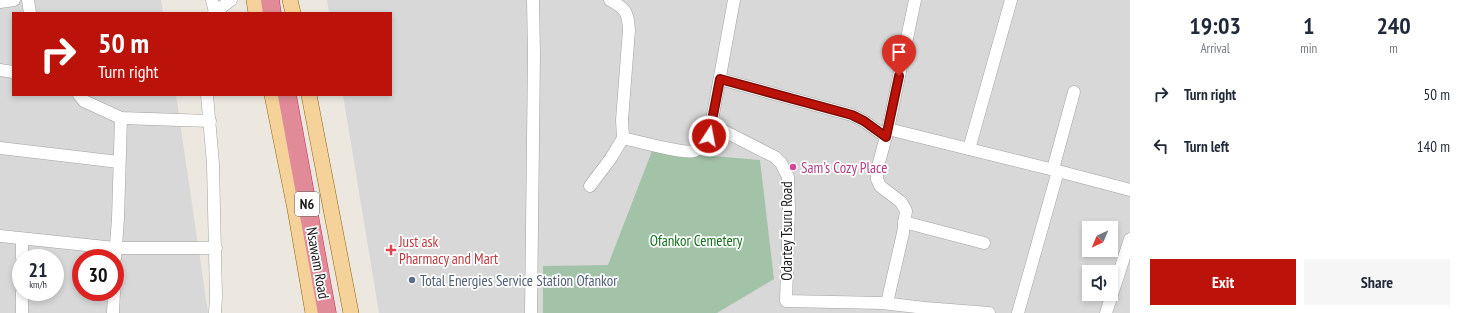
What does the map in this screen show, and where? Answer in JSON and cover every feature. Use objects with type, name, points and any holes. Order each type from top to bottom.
[{"type":"highway","points":[[270,0],[272,12]]},
{"type":"highway","points":[[282,0],[284,12]]},
{"type":"highway","name":"Nsawam Road","points":[[287,96],[327,313]]},
{"type":"highway","name":"Nsawam Road","points":[[299,96],[338,313]]},
{"type":"main road","points":[[254,0],[256,12]]},
{"type":"main road","points":[[290,0],[293,12]]},
{"type":"main road","points":[[272,96],[295,209],[313,313]]},
{"type":"main road","points":[[309,96],[351,313]]},
{"type":"street","points":[[0,2],[14,0]]},
{"type":"street","points":[[28,0],[30,12]]},
{"type":"street","points":[[214,8],[231,0]]},
{"type":"street","points":[[531,313],[534,55],[533,0]]},
{"type":"street","points":[[590,186],[611,158],[623,138],[622,120],[629,23],[628,16],[622,7],[610,0]]},
{"type":"street","points":[[623,138],[678,150],[694,151],[703,144],[709,136],[734,0]]},
{"type":"street","points":[[887,304],[906,211],[901,202],[883,189],[877,179],[877,170],[887,133],[915,0]]},
{"type":"street","points":[[969,149],[1011,0]]},
{"type":"street","points":[[0,70],[12,72]]},
{"type":"street","points":[[720,79],[852,115],[887,133],[969,149],[1130,190]]},
{"type":"street","points":[[1018,313],[1074,92]]},
{"type":"street","points":[[80,96],[84,101],[120,118],[210,121]]},
{"type":"street","points":[[207,96],[213,164],[216,248],[215,313]]},
{"type":"street","points":[[115,249],[118,219],[120,118]]},
{"type":"street","name":"Odartey Tsuru Road","points":[[712,120],[720,129],[774,157],[780,163],[788,177],[789,208],[786,301],[887,304],[971,313],[989,313]]},
{"type":"street","points":[[0,148],[120,162]]},
{"type":"street","points":[[904,222],[984,242]]},
{"type":"street","points":[[0,236],[88,249]]},
{"type":"street","points":[[22,239],[22,249]]},
{"type":"street","points":[[1106,313],[1130,239]]},
{"type":"street","points":[[124,253],[216,248]]},
{"type":"street","points":[[22,301],[22,313]]},
{"type":"street","points":[[113,313],[114,301]]},
{"type":"street","points":[[786,301],[787,313]]},
{"type":"shaded area","points":[[0,0],[161,0],[163,12],[12,12],[12,96],[176,96],[208,313],[0,313]]},
{"type":"shaded area","points":[[327,0],[1130,0],[1130,313],[379,313],[343,96],[392,96],[392,12],[329,12]]},
{"type":"green space","name":"Ofankor Cemetery","points":[[652,151],[760,160],[774,279],[717,313],[543,313],[543,266],[608,265]]},
{"type":"place","name":"Sam's Cozy Place","points":[[793,167]]},
{"type":"place","name":"Just ask Pharmacy and Mart","points":[[391,250]]},
{"type":"place","name":"Total Energies Service Station Ofankor","points":[[412,280]]},
{"type":"route","points":[[709,136],[720,79],[852,115],[864,121],[886,137],[899,76]]}]
